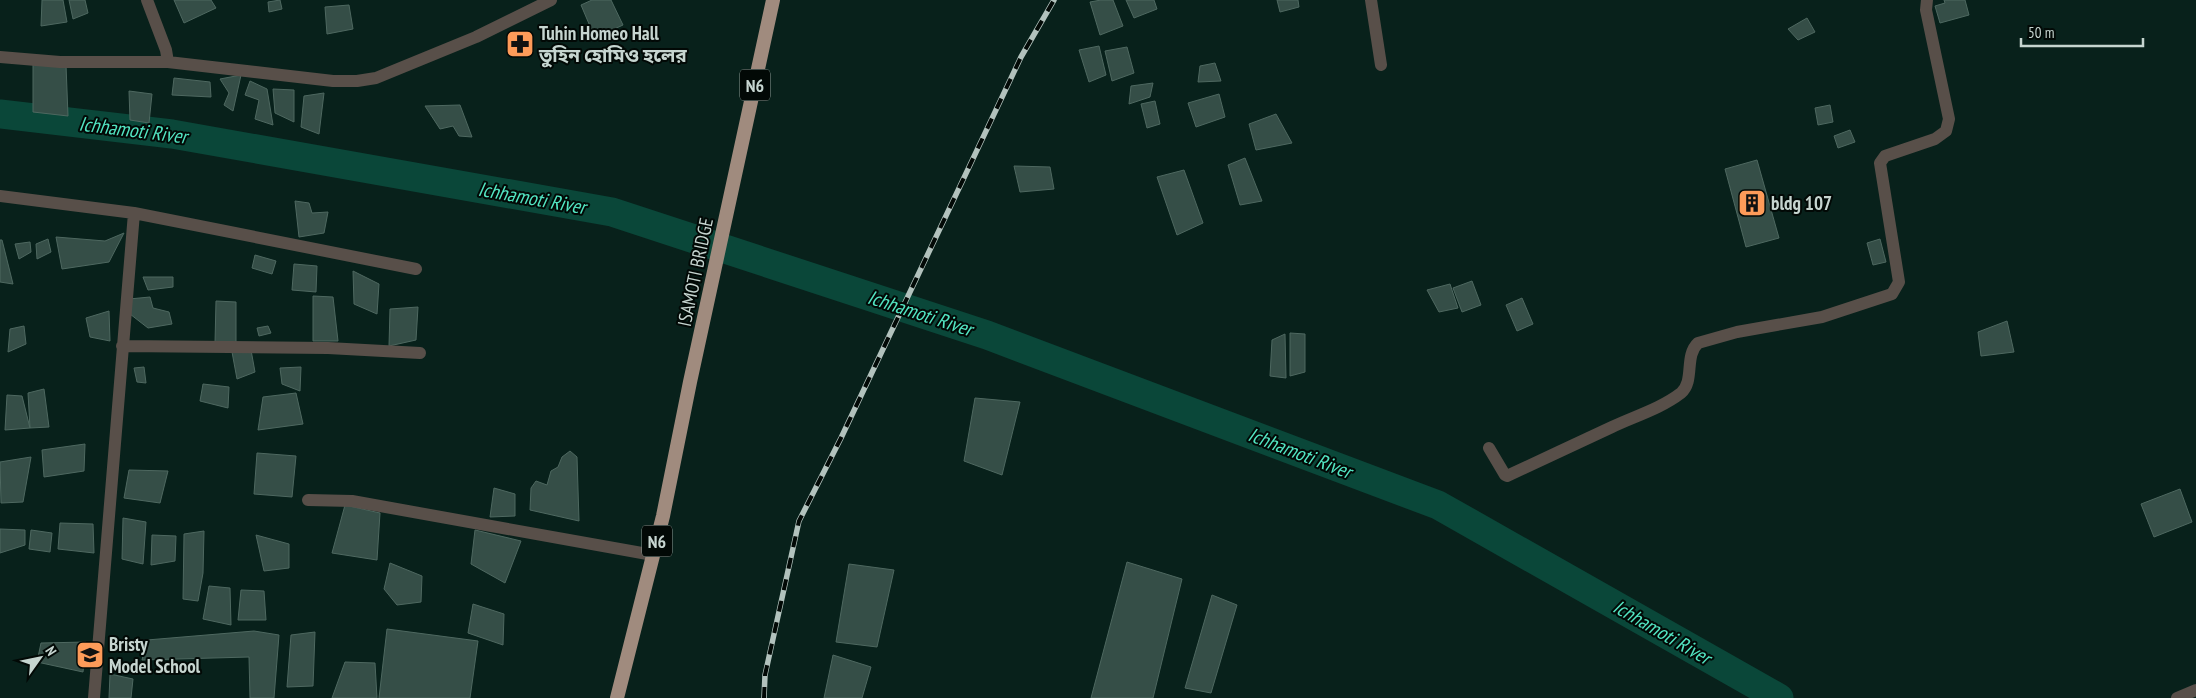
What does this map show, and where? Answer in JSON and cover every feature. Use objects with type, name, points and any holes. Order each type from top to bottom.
[{"type":"highway","name":"ISAMOTI BRIDGE","points":[[653,555],[774,0]]},
{"type":"highway","name":"N6","points":[[617,698],[653,555]]},
{"type":"street","points":[[147,0],[166,50],[168,62]]},
{"type":"street","points":[[0,57],[60,62],[168,62],[333,81],[357,81],[376,78],[476,37],[551,0]]},
{"type":"street","points":[[1371,0],[1381,65]]},
{"type":"street","points":[[1489,448],[1502,471],[1507,476],[1614,425],[1655,409],[1680,393],[1686,384],[1693,348],[1698,343],[1737,332],[1822,316],[1892,294],[1899,282],[1880,163],[1885,156],[1935,140],[1946,131],[1949,119],[1927,19],[1928,0]]},
{"type":"street","points":[[0,196],[134,213],[416,269]]},
{"type":"street","points":[[94,698],[134,213]]},
{"type":"street","points":[[122,346],[328,348],[420,353]]},
{"type":"street","points":[[308,500],[352,501],[653,555]]},
{"type":"street","points":[[2177,698],[2196,690]]},
{"type":"building","points":[[42,0],[63,0],[67,22],[41,26]]},
{"type":"building","points":[[69,0],[85,0],[88,13],[73,19]]},
{"type":"building","points":[[174,0],[211,0],[216,8],[184,23]]},
{"type":"building","points":[[280,0],[282,9],[269,12],[268,2]]},
{"type":"building","points":[[592,0],[611,0],[623,25],[595,38],[581,5]]},
{"type":"building","points":[[1113,0],[1123,26],[1100,35],[1090,2]]},
{"type":"building","points":[[1126,0],[1154,0],[1157,9],[1134,18]]},
{"type":"building","points":[[1277,0],[1298,0],[1299,7],[1280,12]]},
{"type":"building","points":[[1944,0],[1965,0],[1969,15],[1940,23],[1935,6],[1945,3]]},
{"type":"building","points":[[349,5],[353,29],[327,34],[325,7]]},
{"type":"building","points":[[1807,18],[1815,32],[1798,40],[1788,29]]},
{"type":"building","points":[[1099,46],[1106,75],[1089,82],[1079,50]]},
{"type":"building","points":[[1127,47],[1134,73],[1112,81],[1105,51]]},
{"type":"building","points":[[1215,63],[1221,81],[1198,82],[1200,66]]},
{"type":"building","points":[[33,64],[66,65],[68,116],[33,112]]},
{"type":"building","points":[[241,75],[233,111],[224,105],[229,93],[220,79]]},
{"type":"building","points":[[174,78],[210,82],[211,97],[172,95]]},
{"type":"building","points":[[250,81],[267,89],[273,125],[255,119],[259,100],[245,95]]},
{"type":"building","points":[[1153,83],[1150,97],[1129,104],[1131,86]]},
{"type":"building","points":[[273,89],[294,90],[294,122],[275,113]]},
{"type":"building","points":[[129,91],[152,94],[149,123],[130,120]]},
{"type":"building","points":[[324,93],[319,134],[301,127],[304,96]]},
{"type":"building","points":[[1219,94],[1225,117],[1196,127],[1188,103]]},
{"type":"building","points":[[1155,101],[1160,124],[1147,128],[1141,104]]},
{"type":"building","points":[[460,105],[472,137],[459,136],[453,126],[440,129],[425,106]]},
{"type":"building","points":[[1830,105],[1833,122],[1818,125],[1815,108]]},
{"type":"building","points":[[1276,114],[1292,143],[1256,150],[1249,124]]},
{"type":"building","points":[[1850,130],[1855,142],[1838,148],[1834,136]]},
{"type":"building","points":[[1245,158],[1262,201],[1240,205],[1228,165]]},
{"type":"building","name":"bldg 107","points":[[1757,160],[1779,238],[1746,247],[1725,169]]},
{"type":"building","points":[[1014,166],[1050,167],[1054,189],[1020,192]]},
{"type":"building","points":[[1184,170],[1203,223],[1177,235],[1157,177]]},
{"type":"building","points":[[295,201],[309,203],[312,213],[328,212],[324,233],[299,237]]},
{"type":"building","points":[[124,233],[109,262],[62,269],[56,237],[105,241]]},
{"type":"building","points":[[48,239],[51,252],[37,259],[36,244]]},
{"type":"building","points":[[1880,239],[1886,262],[1873,265],[1867,243]]},
{"type":"building","points":[[0,240],[2,240],[13,284],[0,282]]},
{"type":"building","points":[[30,242],[31,252],[19,259],[15,244]]},
{"type":"building","points":[[255,255],[276,261],[272,274],[252,268]]},
{"type":"building","points":[[294,264],[317,266],[316,292],[292,290]]},
{"type":"building","points":[[353,271],[379,284],[377,314],[354,304]]},
{"type":"building","points":[[143,277],[173,277],[173,287],[148,290]]},
{"type":"building","points":[[1472,281],[1481,305],[1462,312],[1453,288]]},
{"type":"building","points":[[1450,284],[1458,308],[1439,312],[1427,290]]},
{"type":"building","points":[[313,296],[333,297],[338,341],[313,341]]},
{"type":"building","points":[[150,297],[153,308],[169,312],[172,324],[148,328],[130,314],[129,299]]},
{"type":"building","points":[[1522,298],[1533,324],[1517,331],[1506,305]]},
{"type":"building","points":[[216,301],[236,302],[236,343],[215,343]]},
{"type":"building","points":[[418,307],[416,340],[389,346],[390,309]]},
{"type":"building","points":[[109,311],[110,341],[90,337],[86,318]]},
{"type":"building","points":[[2007,321],[2014,352],[1981,356],[1978,332]]},
{"type":"building","points":[[24,326],[26,344],[8,352],[10,329]]},
{"type":"building","points":[[268,326],[271,333],[259,336],[257,328]]},
{"type":"building","points":[[1290,333],[1305,334],[1305,372],[1290,376]]},
{"type":"building","points":[[1285,334],[1286,378],[1270,376],[1272,340]]},
{"type":"building","points":[[251,350],[255,372],[237,379],[232,352]]},
{"type":"building","points":[[144,367],[146,383],[137,382],[134,368]]},
{"type":"building","points":[[301,367],[300,391],[282,384],[280,368]]},
{"type":"building","points":[[203,384],[229,387],[228,408],[200,401]]},
{"type":"building","points":[[44,389],[49,427],[30,428],[28,393]]},
{"type":"building","points":[[296,393],[303,424],[258,430],[263,397]]},
{"type":"building","points":[[7,395],[22,396],[30,428],[5,430]]},
{"type":"building","points":[[975,398],[1020,402],[1002,475],[964,461]]},
{"type":"building","points":[[85,444],[84,471],[44,477],[42,450]]},
{"type":"building","points":[[570,451],[577,457],[579,521],[530,510],[531,488],[536,481],[547,485],[551,471],[558,467],[562,457]]},
{"type":"building","points":[[257,453],[296,456],[292,497],[254,494]]},
{"type":"building","points":[[31,457],[23,502],[1,503],[0,462]]},
{"type":"building","points":[[129,470],[168,471],[160,503],[124,498]]},
{"type":"building","points":[[494,488],[515,494],[515,516],[490,517]]},
{"type":"building","points":[[2180,489],[2192,522],[2154,537],[2141,504]]},
{"type":"building","points":[[345,505],[380,513],[377,560],[332,553]]},
{"type":"building","points":[[123,518],[146,522],[143,564],[122,559]]},
{"type":"building","points":[[60,523],[93,524],[94,553],[58,549]]},
{"type":"building","points":[[0,529],[25,530],[25,545],[0,553]]},
{"type":"building","points":[[31,530],[52,533],[50,552],[29,549]]},
{"type":"building","points":[[475,530],[521,541],[505,583],[471,564]]},
{"type":"building","points":[[204,531],[203,573],[198,601],[183,599],[184,534]]},
{"type":"building","points":[[152,535],[176,536],[175,561],[151,565]]},
{"type":"building","points":[[256,535],[289,544],[289,568],[264,571]]},
{"type":"building","points":[[1127,562],[1182,579],[1153,698],[1091,698]]},
{"type":"building","points":[[390,563],[422,576],[421,602],[397,605],[384,589]]},
{"type":"building","points":[[849,564],[894,570],[877,647],[836,642]]},
{"type":"building","points":[[209,586],[230,588],[231,625],[203,619]]},
{"type":"building","points":[[241,590],[264,591],[266,620],[238,620]]},
{"type":"building","points":[[1212,595],[1237,605],[1211,693],[1185,688]]},
{"type":"building","points":[[473,604],[504,614],[503,645],[468,633]]},
{"type":"building","points":[[387,629],[478,641],[470,698],[379,698]]},
{"type":"building","points":[[254,631],[279,635],[274,698],[250,698],[249,657],[142,660],[147,640]]},
{"type":"building","points":[[315,632],[313,686],[287,687],[291,635]]},
{"type":"building","points":[[86,642],[83,672],[37,662],[41,643]]},
{"type":"building","points":[[833,655],[871,667],[862,698],[824,698]]},
{"type":"building","points":[[345,662],[375,663],[377,698],[332,698]]},
{"type":"building","points":[[110,674],[133,679],[131,698],[109,698]]},
{"type":"waterway","name":"Ichhamoti River","points":[[0,114],[172,134],[612,212],[987,335],[1438,505],[1779,698]]},
{"type":"railway","points":[[764,698],[765,675],[799,521],[841,438],[1021,57],[1054,0]]},
{"type":"place","name":"Tuhin Homeo Hall তুহিন হোমিও হলের","points":[[520,44]]},
{"type":"place","name":"bldg 107","points":[[1752,203]]},
{"type":"place","name":"Bristy Model School","points":[[90,655]]}]
